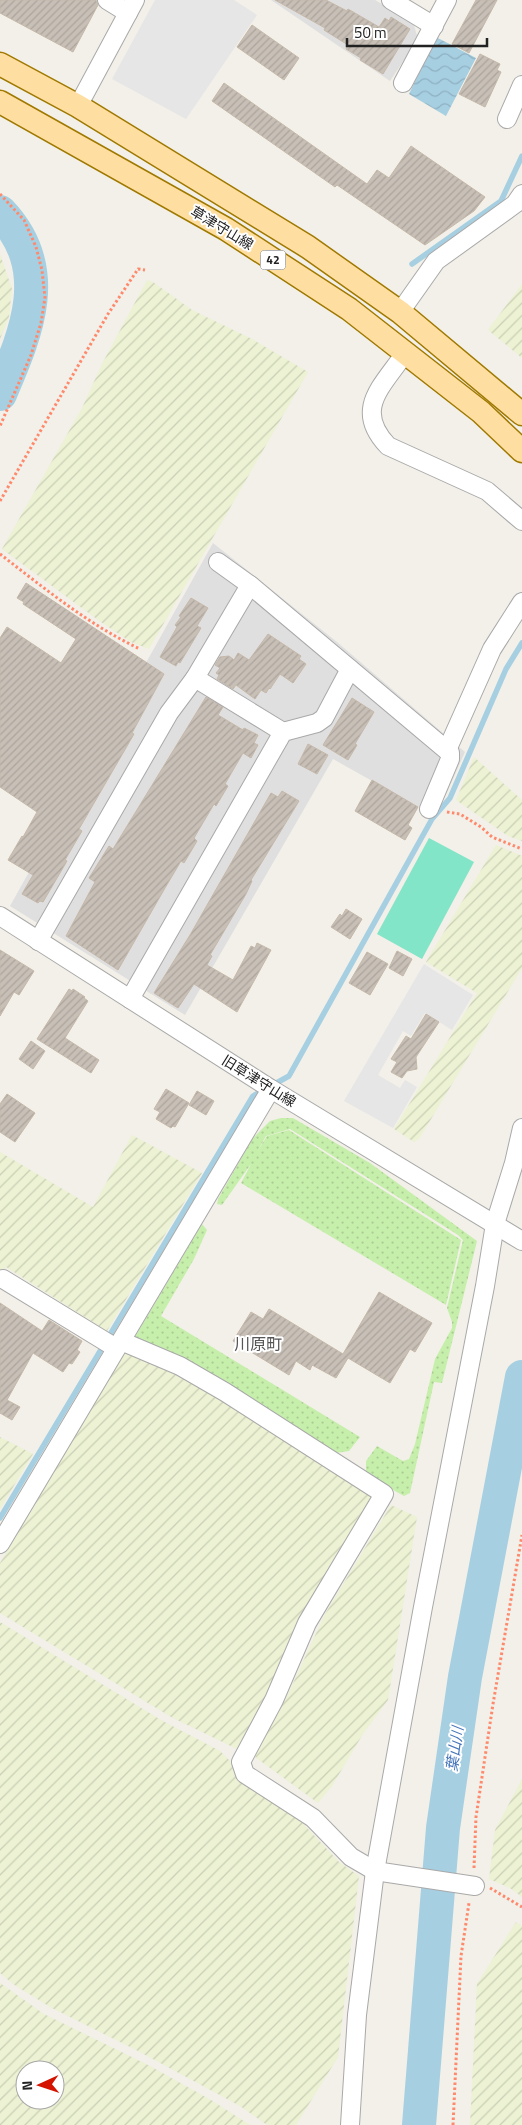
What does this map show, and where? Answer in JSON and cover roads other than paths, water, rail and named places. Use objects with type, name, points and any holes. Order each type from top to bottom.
[{"type":"main road","name":"草津守山線","points":[[0,64],[78,106],[308,247],[400,312],[522,414]]},
{"type":"main road","name":"草津守山線","points":[[0,102],[226,229],[349,309],[481,412],[522,451]]},
{"type":"street","points":[[78,106],[132,6],[106,0]]},
{"type":"street","points":[[391,0],[434,26]]},
{"type":"street","points":[[403,83],[447,0]]},
{"type":"street","points":[[507,119],[522,85]]},
{"type":"street","points":[[400,312],[436,261],[515,204],[522,194]]},
{"type":"street","points":[[405,353],[372,400],[371,420],[376,433],[388,446],[487,491],[522,521]]},
{"type":"street","points":[[218,562],[250,585],[450,753],[450,759],[429,809]]},
{"type":"street","points":[[38,941],[169,713],[195,678],[250,585]]},
{"type":"street","points":[[447,750],[492,649],[522,602]]},
{"type":"street","points":[[130,999],[283,732],[317,723],[324,718],[350,669]]},
{"type":"street","points":[[195,678],[283,732]]},
{"type":"street","name":"旧草津守山線","points":[[0,916],[271,1089],[522,1241]]},
{"type":"street","points":[[0,1544],[271,1089]]},
{"type":"street","points":[[350,2125],[356,2015],[378,1871],[423,1607],[485,1286],[522,1128]]},
{"type":"street","points":[[3,1279],[119,1345],[180,1366],[226,1392],[384,1494],[307,1623],[274,1700],[241,1762],[244,1774],[313,1818],[351,1857],[378,1871],[471,1886]]},
{"type":"water","points":[[436,37],[476,58],[446,116],[409,94]]},
{"type":"waterway","points":[[412,264],[501,201],[522,156]]},
{"type":"waterway","points":[[0,212],[17,234],[27,256],[31,278],[26,324],[0,394]]},
{"type":"waterway","points":[[271,1086],[289,1076],[432,819],[450,798],[506,669],[522,643]]},
{"type":"waterway","points":[[0,1518],[253,1096],[263,1090]]},
{"type":"waterway","name":"葉山川","points":[[419,2125],[443,1828],[465,1677],[522,1377]]},
{"type":"district","name":"川原町","points":[[258,1344]]}]
